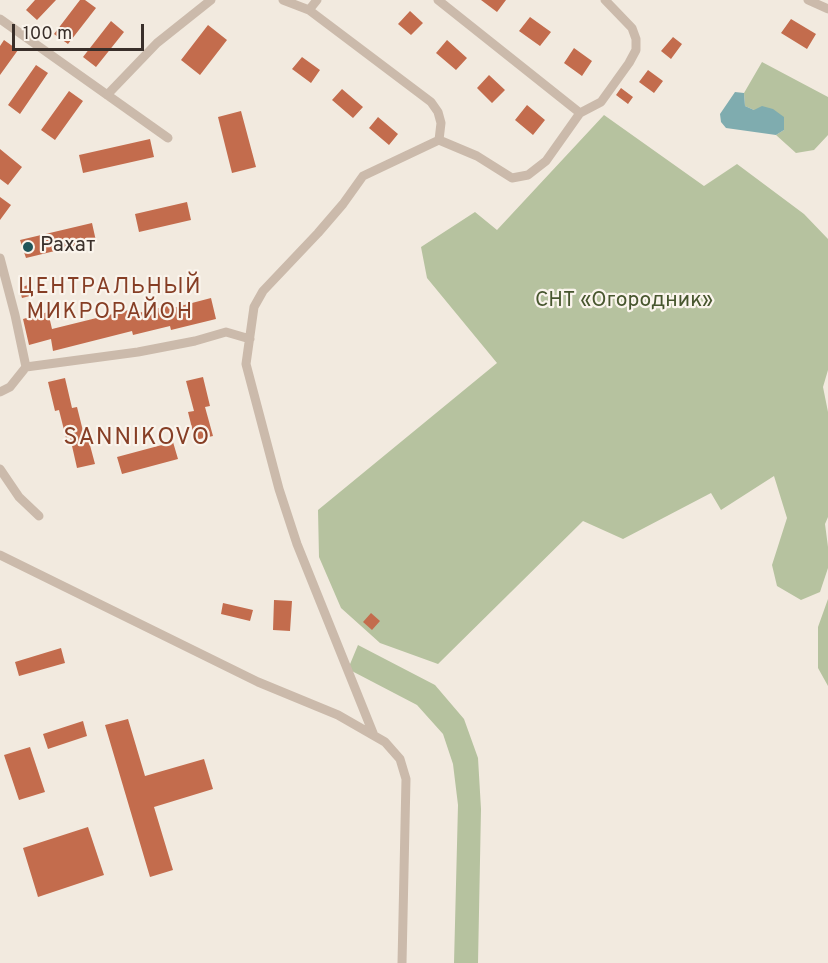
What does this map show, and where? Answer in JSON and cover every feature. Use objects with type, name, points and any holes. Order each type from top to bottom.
[{"type":"street","points":[[107,95],[157,43],[211,0]]},
{"type":"street","points":[[283,0],[309,10],[431,102],[438,112],[441,123],[439,140]]},
{"type":"street","points":[[309,10],[317,0]]},
{"type":"street","points":[[438,0],[580,113]]},
{"type":"street","points":[[373,733],[297,544],[279,489],[246,364],[254,307],[263,291],[344,204],[363,176],[439,140],[477,156],[512,178],[528,175],[546,161],[580,113],[602,102],[636,50],[636,39],[632,28],[605,0]]},
{"type":"street","points":[[808,0],[828,9]]},
{"type":"street","points":[[0,19],[168,138]]},
{"type":"street","points":[[0,258],[13,305],[26,368]]},
{"type":"street","points":[[0,392],[10,387],[26,368],[138,352],[195,341],[226,332],[250,339]]},
{"type":"street","points":[[0,469],[19,497],[39,516]]},
{"type":"street","points":[[0,555],[248,677],[338,715],[373,733],[385,742],[400,759],[406,779],[402,963]]},
{"type":"green space","points":[[762,62],[828,97],[828,135],[814,150],[796,153],[776,135],[784,130],[745,106],[744,93]]},
{"type":"green space","name":"СНТ «Огородник»","points":[[604,115],[704,186],[737,164],[804,214],[828,239],[828,370],[823,387],[828,412],[828,517],[825,524],[828,568],[820,592],[801,600],[777,586],[772,565],[787,518],[774,476],[721,510],[711,493],[623,539],[583,521],[438,664],[380,643],[341,608],[319,557],[318,510],[497,363],[427,278],[421,247],[475,212],[497,230]]},
{"type":"green space","points":[[828,599],[828,686],[818,668],[818,627]]},
{"type":"green space","points":[[358,645],[435,685],[464,719],[478,758],[481,809],[478,963],[454,963],[458,805],[453,764],[443,734],[417,705],[348,669]]},
{"type":"water","points":[[735,92],[744,93],[745,106],[754,110],[762,106],[773,109],[784,117],[784,130],[776,135],[726,128],[721,122],[720,114]]},
{"type":"building","points":[[35,0],[56,0],[37,20],[26,10]]},
{"type":"building","points":[[80,0],[85,0],[96,8],[68,44],[54,34]]},
{"type":"building","points":[[481,0],[506,0],[497,12]]},
{"type":"building","points":[[410,11],[423,23],[411,35],[398,24]]},
{"type":"building","points":[[530,17],[551,32],[540,46],[519,31]]},
{"type":"building","points":[[791,19],[816,34],[807,49],[781,33]]},
{"type":"building","points":[[111,21],[124,32],[96,67],[83,57]]},
{"type":"building","points":[[208,25],[227,40],[200,75],[181,60]]},
{"type":"building","points":[[673,37],[682,44],[671,59],[661,51]]},
{"type":"building","points":[[4,40],[18,50],[0,75],[0,46]]},
{"type":"building","points":[[447,40],[467,58],[456,70],[436,53]]},
{"type":"building","points":[[574,48],[592,61],[582,76],[564,63]]},
{"type":"building","points":[[302,57],[320,70],[311,83],[292,69]]},
{"type":"building","points":[[36,65],[48,73],[20,114],[8,105]]},
{"type":"building","points":[[648,70],[663,81],[654,93],[639,82]]},
{"type":"building","points":[[489,75],[505,90],[492,103],[477,88]]},
{"type":"building","points":[[621,88],[633,97],[628,104],[616,95]]},
{"type":"building","points":[[342,89],[363,107],[353,118],[332,100]]},
{"type":"building","points":[[69,91],[83,101],[55,140],[41,130]]},
{"type":"building","points":[[527,105],[545,120],[533,135],[515,120]]},
{"type":"building","points":[[241,111],[256,167],[232,173],[218,117]]},
{"type":"building","points":[[378,117],[398,134],[389,145],[369,128]]},
{"type":"building","points":[[150,139],[154,157],[83,173],[79,155]]},
{"type":"building","points":[[0,149],[22,167],[8,185],[0,179]]},
{"type":"building","points":[[0,197],[11,205],[0,220]]},
{"type":"building","points":[[187,202],[191,220],[139,232],[135,214]]},
{"type":"building","points":[[92,223],[96,241],[26,258],[20,240]]},
{"type":"building","points":[[31,284],[34,295],[22,298],[19,288]]},
{"type":"building","points":[[211,298],[216,319],[171,330],[170,326],[133,335],[132,331],[53,351],[51,339],[29,345],[23,319],[48,312],[52,329],[129,310],[130,315],[167,306],[169,309]]},
{"type":"building","points":[[203,377],[210,406],[205,407],[213,436],[195,440],[188,412],[194,411],[186,381]]},
{"type":"building","points":[[65,378],[72,408],[77,407],[95,464],[77,468],[70,437],[66,438],[59,410],[55,411],[48,382]]},
{"type":"building","points":[[173,442],[178,459],[122,474],[117,457]]},
{"type":"building","points":[[274,600],[292,601],[290,631],[273,630]]},
{"type":"building","points":[[223,603],[253,610],[250,621],[221,614]]},
{"type":"building","points":[[371,613],[380,621],[372,630],[363,622]]},
{"type":"building","points":[[61,648],[65,663],[19,676],[15,662]]},
{"type":"building","points":[[128,719],[145,776],[204,759],[213,789],[154,807],[173,870],[150,877],[105,725]]},
{"type":"building","points":[[83,721],[87,736],[48,749],[43,734]]},
{"type":"building","points":[[30,747],[45,792],[19,800],[4,755]]},
{"type":"building","points":[[88,827],[104,875],[38,897],[23,848]]},
{"type":"place","name":"Рахат","points":[[28,247]]},
{"type":"district","name":"ЦЕНТРАЛЬНЫЙ МИКРОРАЙОН","points":[[110,302]]},
{"type":"district","name":"SANNIKOVO","points":[[137,439]]}]
